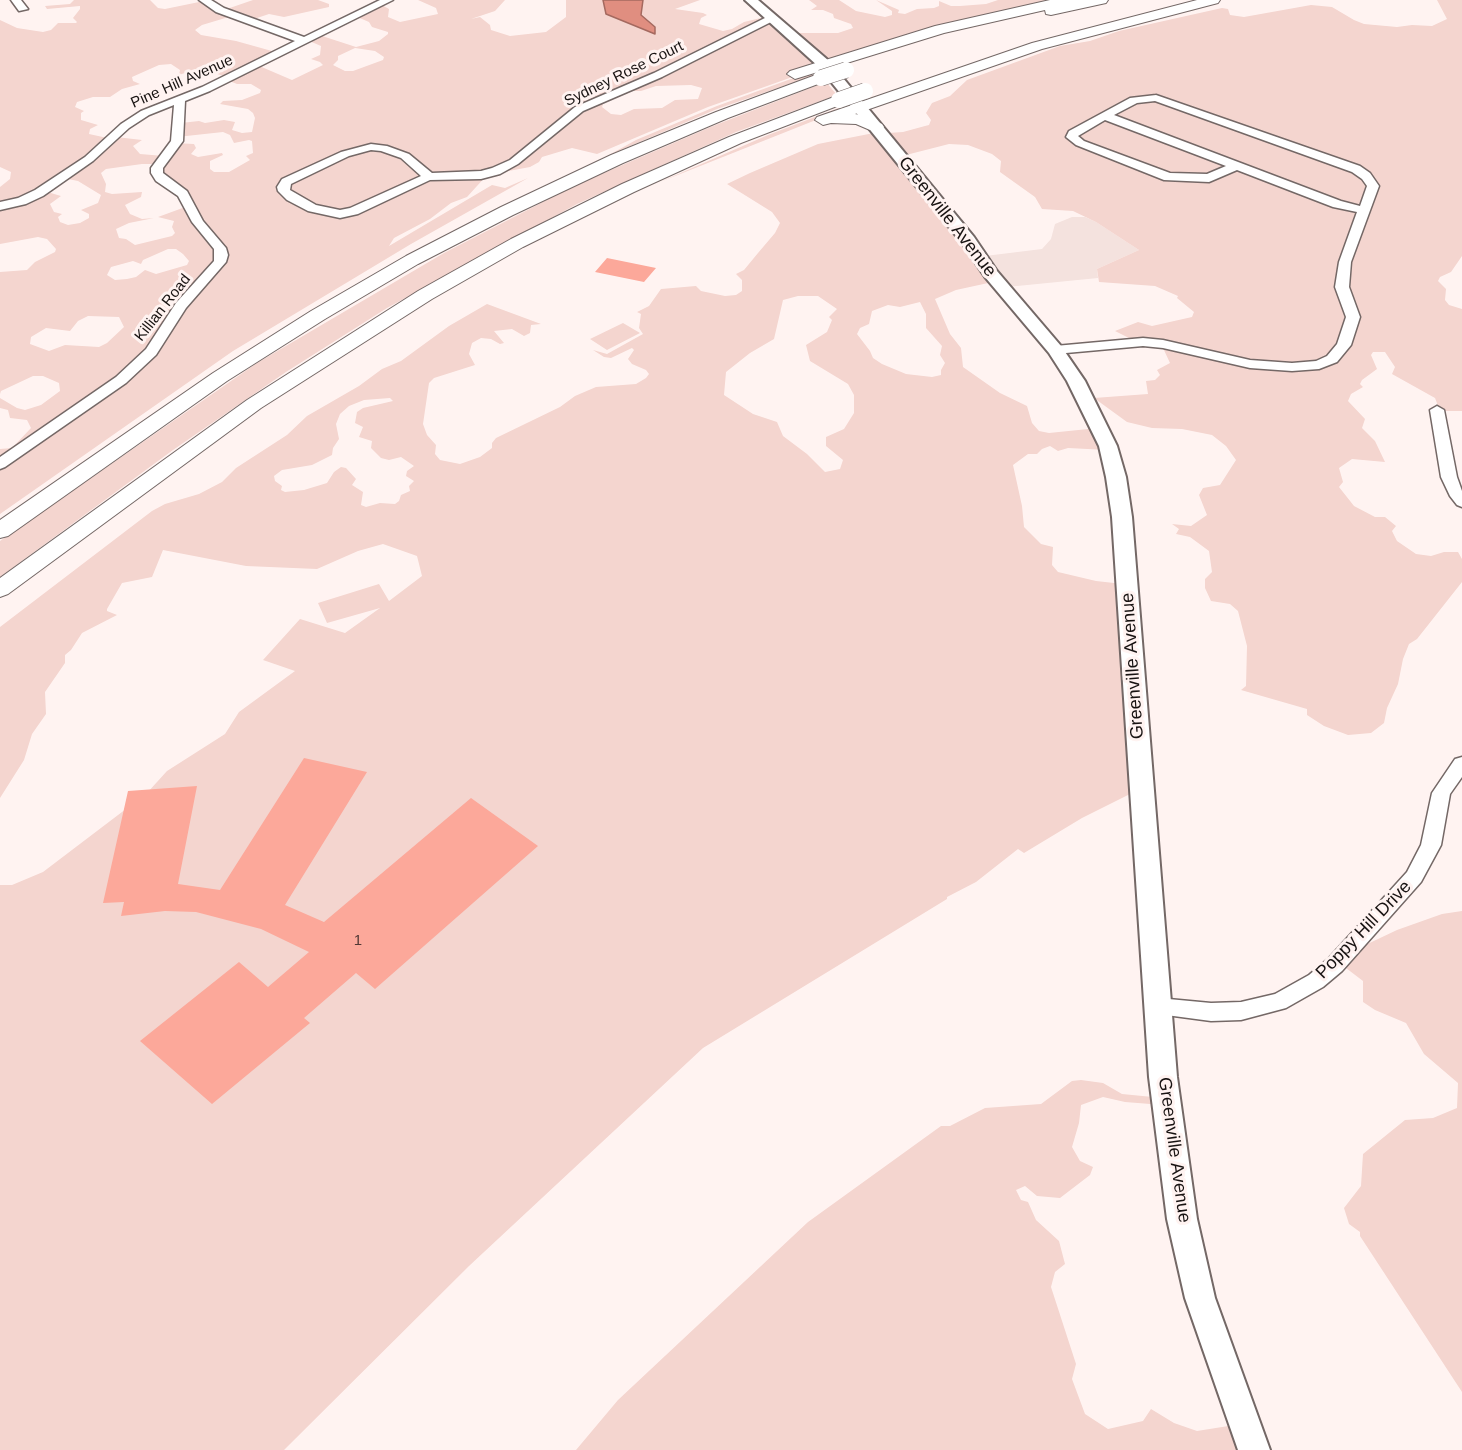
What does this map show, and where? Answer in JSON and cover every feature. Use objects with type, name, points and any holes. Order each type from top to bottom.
[{"type":"highway","points":[[807,48],[840,54],[887,44],[988,16],[1069,0]]},
{"type":"highway","points":[[822,71],[846,70],[981,29],[1101,0]]},
{"type":"highway","points":[[772,141],[862,99],[1017,43],[1201,0]]},
{"type":"highway","points":[[0,589],[279,387],[401,309],[505,249],[576,212],[682,163],[839,100],[862,99],[1047,43],[1214,0]]},
{"type":"highway","points":[[0,531],[244,361],[365,287],[507,211],[649,145],[887,44]]},
{"type":"highway","points":[[505,249],[654,187],[772,141],[840,118],[859,119],[876,127]]},
{"type":"main road","name":"Greenville Avenue","points":[[751,0],[807,48],[822,71],[862,99],[876,127],[968,240],[995,279],[1055,350],[1087,399],[1108,446],[1116,477],[1122,517],[1163,1077],[1182,1219],[1200,1299],[1254,1450]]},
{"type":"street","points":[[16,0],[23,9]]},
{"type":"street","points":[[204,0],[220,10],[304,41]]},
{"type":"street","name":"Pine Hill Avenue","points":[[0,206],[22,201],[39,193],[89,159],[132,120],[180,100],[388,0]]},
{"type":"street","name":"Sydney Rose Court","points":[[428,177],[425,171],[405,156],[383,148],[371,147],[345,154],[286,182],[283,187],[291,197],[312,208],[340,214],[354,211],[428,177],[481,175],[504,168],[579,109],[658,75],[771,18]]},
{"type":"street","points":[[1055,350],[1143,342],[1163,344],[1250,364],[1292,367],[1319,365],[1332,359],[1344,345],[1353,317],[1342,287],[1345,262],[1373,186],[1366,176],[1356,170],[1156,98],[1134,100],[1073,133],[1075,140],[1168,177],[1209,178],[1236,165]]},
{"type":"street","name":"Killian Road","points":[[0,464],[121,380],[151,352],[181,306],[220,262],[222,255],[220,248],[198,222],[183,194],[160,178],[157,173],[157,168],[177,141],[180,100]]},
{"type":"street","points":[[1105,116],[1337,204],[1363,210]]},
{"type":"street","points":[[1437,410],[1449,477],[1455,493],[1462,502]]},
{"type":"street","name":"Poppy Hill Drive","points":[[1158,1006],[1211,1012],[1241,1011],[1279,1002],[1316,981],[1335,965],[1414,877],[1431,845],[1442,793],[1462,764]]},
{"type":"shaded area","points":[[74,0],[150,0],[158,8],[165,9],[204,1],[221,11],[253,0],[318,0],[329,4],[329,7],[284,17],[269,14],[248,21],[232,16],[202,25],[195,30],[201,35],[236,41],[279,53],[257,65],[292,80],[323,65],[311,59],[320,55],[321,46],[307,40],[319,35],[356,47],[379,41],[388,32],[372,27],[369,22],[355,16],[380,4],[389,9],[388,17],[400,22],[438,14],[436,8],[418,0],[505,0],[495,11],[471,19],[480,17],[490,25],[491,30],[510,36],[546,32],[566,17],[566,0],[700,0],[675,9],[703,13],[707,15],[701,18],[699,24],[723,31],[744,22],[765,17],[792,33],[838,33],[853,28],[851,24],[834,18],[833,14],[823,10],[811,10],[817,6],[809,0],[839,0],[856,11],[885,17],[892,15],[892,11],[876,0],[899,10],[898,13],[905,14],[917,9],[934,8],[939,6],[939,1],[951,6],[960,6],[986,4],[998,0],[1062,0],[995,17],[802,75],[815,75],[717,109],[609,155],[636,140],[717,106],[799,76],[708,107],[597,154],[572,148],[542,157],[539,162],[530,167],[487,175],[467,197],[451,203],[430,219],[394,238],[389,246],[492,185],[505,188],[528,178],[411,244],[233,351],[0,514],[0,449],[12,448],[31,428],[27,420],[10,418],[8,410],[0,408],[0,398],[25,410],[41,405],[60,391],[59,383],[43,376],[33,376],[1,391],[0,394],[0,272],[27,270],[35,262],[55,252],[56,249],[47,239],[38,237],[0,244],[0,187],[10,179],[11,172],[0,167],[0,20],[17,28],[43,32],[51,30],[58,23],[77,22],[73,18],[80,6],[47,9],[45,6],[70,4]],"holes":[[[355,48],[375,51],[384,57],[383,60],[353,71],[345,71],[333,65],[338,60],[338,56]],[[171,64],[180,70],[179,75],[205,66],[216,66],[220,71],[217,74],[228,77],[227,80],[237,84],[251,84],[261,90],[260,93],[242,100],[223,101],[220,104],[248,109],[253,113],[255,118],[252,132],[242,133],[232,130],[235,122],[224,120],[205,123],[199,121],[181,123],[177,137],[223,132],[230,135],[234,143],[249,140],[252,141],[253,153],[246,156],[250,160],[229,172],[214,172],[210,169],[210,161],[223,155],[222,153],[198,157],[191,154],[196,148],[194,144],[174,143],[164,156],[140,154],[133,146],[142,140],[116,137],[112,139],[89,134],[90,129],[98,125],[81,120],[81,113],[84,111],[75,107],[77,102],[93,97],[110,97],[122,89],[140,84],[133,81],[132,77],[159,65]],[[691,85],[702,88],[698,99],[675,100],[662,108],[634,109],[621,115],[611,114],[602,107],[604,102],[628,91],[641,91],[656,86]],[[157,164],[166,183],[188,206],[158,217],[174,221],[172,227],[175,233],[172,236],[135,245],[126,239],[119,238],[116,229],[129,223],[154,218],[142,219],[130,214],[125,205],[141,197],[142,192],[112,194],[105,192],[106,184],[101,173],[106,169]],[[63,178],[78,181],[101,195],[98,203],[81,210],[89,214],[89,218],[80,223],[68,225],[60,222],[58,217],[62,214],[54,212],[50,204],[61,196],[44,191]],[[168,249],[176,249],[189,261],[187,265],[156,274],[145,270],[136,277],[127,279],[115,280],[107,275],[111,267],[133,261],[141,264],[143,260]],[[88,316],[119,317],[124,327],[107,343],[99,347],[65,345],[49,351],[30,344],[31,337],[46,328],[70,331],[78,321]]]},
{"type":"shaded area","points":[[603,0],[643,0],[641,15],[655,27],[655,34],[606,14]]},
{"type":"shaded area","points":[[1437,0],[1462,0],[1462,256],[1451,272],[1440,277],[1438,281],[1446,289],[1445,300],[1449,305],[1462,309],[1462,411],[1440,411],[1435,398],[1392,374],[1395,367],[1385,352],[1373,352],[1371,355],[1377,369],[1362,380],[1360,384],[1363,387],[1351,394],[1348,401],[1365,419],[1362,428],[1375,441],[1385,462],[1352,459],[1339,468],[1343,482],[1339,487],[1354,506],[1375,517],[1385,517],[1396,526],[1392,531],[1397,541],[1416,554],[1431,556],[1444,552],[1458,552],[1462,559],[1462,582],[1417,639],[1409,644],[1384,723],[1371,733],[1348,735],[1324,726],[1307,715],[1307,709],[1241,690],[1246,686],[1247,646],[1238,611],[1230,604],[1211,601],[1205,588],[1205,579],[1212,572],[1209,551],[1190,537],[1176,534],[1179,529],[1172,524],[1191,526],[1207,515],[1199,495],[1203,488],[1220,485],[1236,460],[1226,446],[1212,435],[1182,429],[1152,428],[1127,422],[1094,398],[1148,394],[1146,381],[1155,380],[1160,375],[1157,370],[1170,363],[1163,348],[1131,339],[1115,331],[1138,322],[1152,326],[1192,317],[1194,312],[1177,298],[1178,296],[1155,286],[1099,282],[1097,269],[1139,250],[1096,222],[1073,211],[1042,209],[1035,197],[1000,172],[1001,161],[992,154],[968,145],[949,144],[906,155],[1002,280],[956,290],[935,299],[950,334],[961,348],[963,367],[1000,393],[1027,406],[1032,423],[1039,431],[1049,433],[1098,428],[1107,450],[1068,448],[1058,451],[1050,446],[1037,454],[1028,454],[1013,465],[1024,527],[1041,544],[1053,547],[1052,565],[1058,572],[1096,581],[1123,584],[1138,790],[1082,818],[1024,853],[1018,849],[976,882],[947,897],[703,1048],[469,1266],[284,1450],[0,1450],[0,885],[12,885],[43,872],[147,793],[167,771],[225,734],[239,712],[295,671],[263,660],[300,619],[345,633],[380,608],[327,623],[318,603],[379,584],[389,601],[422,576],[417,556],[383,544],[358,551],[317,569],[246,566],[163,550],[152,577],[122,583],[107,609],[117,615],[82,633],[65,655],[65,663],[45,692],[46,714],[32,734],[24,760],[0,798],[0,627],[152,511],[165,504],[199,494],[222,482],[236,468],[287,435],[307,416],[359,386],[382,369],[401,361],[449,326],[487,304],[541,324],[531,325],[530,333],[524,336],[512,329],[494,331],[504,343],[500,344],[491,339],[481,338],[472,343],[469,354],[475,365],[434,378],[429,383],[423,424],[427,435],[436,445],[435,454],[440,460],[460,464],[480,457],[492,448],[492,443],[496,438],[596,387],[636,384],[649,374],[628,359],[634,350],[632,348],[611,358],[604,357],[593,350],[607,354],[643,334],[639,328],[641,314],[637,312],[649,306],[661,289],[696,286],[701,291],[725,296],[736,295],[742,291],[742,280],[736,274],[744,270],[775,233],[780,223],[772,212],[727,184],[818,144],[884,131],[903,132],[929,125],[931,120],[926,113],[932,103],[950,96],[967,80],[1060,46],[1090,41],[1119,31],[1222,8],[1228,9],[1230,15],[1244,17],[1311,5],[1332,7],[1364,24],[1397,27],[1432,26],[1447,19]],"holes":[[[798,296],[818,296],[837,309],[829,317],[832,320],[827,332],[806,345],[810,361],[848,384],[854,395],[854,413],[844,429],[826,437],[826,446],[843,460],[840,469],[825,472],[807,454],[783,436],[777,422],[753,414],[724,395],[726,372],[750,353],[774,339],[783,300]],[[920,302],[926,314],[926,328],[942,346],[940,355],[945,363],[941,375],[932,377],[906,374],[882,364],[873,358],[857,334],[860,328],[869,324],[872,311],[888,305],[900,307]],[[390,398],[393,401],[363,408],[357,412],[355,423],[363,427],[359,437],[372,441],[371,448],[381,458],[389,460],[401,457],[414,466],[407,471],[406,476],[414,481],[409,486],[410,491],[401,495],[395,504],[380,503],[366,507],[361,505],[363,492],[352,485],[356,479],[346,468],[341,467],[334,472],[327,483],[304,490],[285,492],[281,490],[282,486],[275,481],[274,476],[282,470],[312,465],[332,455],[333,448],[339,439],[336,424],[340,414],[349,406],[364,400]]]},
{"type":"shaded area","points":[[826,82],[837,95],[736,132],[577,204],[387,308],[286,372],[173,450],[0,577],[0,541],[257,363],[444,253],[576,185],[713,126]]},
{"type":"shaded area","points":[[841,107],[831,114],[660,182],[768,135]]},
{"type":"shaded area","points":[[1072,217],[1085,217],[1096,222],[1139,250],[1097,269],[1098,278],[1007,287],[985,256],[1042,249],[1051,239],[1055,224]]},
{"type":"shaded area","points":[[623,323],[640,333],[607,350],[590,339]]},
{"type":"shaded area","points":[[1462,911],[1462,1392],[1360,1236],[1360,1232],[1349,1224],[1344,1208],[1361,1186],[1363,1154],[1405,1120],[1433,1118],[1457,1108],[1458,1083],[1424,1054],[1406,1023],[1375,1010],[1363,1002],[1363,981],[1342,965],[1359,948],[1397,930],[1442,914]]},
{"type":"shaded area","points":[[1072,1081],[1103,1083],[1122,1094],[1163,1098],[1163,1105],[1125,1102],[1103,1097],[1081,1105],[1079,1123],[1072,1147],[1080,1161],[1093,1167],[1090,1175],[1060,1198],[1037,1196],[1025,1186],[1016,1190],[1021,1200],[1028,1202],[1036,1220],[1059,1241],[1065,1264],[1055,1272],[1051,1287],[1076,1364],[1072,1379],[1085,1414],[1108,1429],[1143,1421],[1151,1409],[1174,1423],[1197,1431],[1241,1424],[1252,1450],[576,1450],[618,1400],[808,1222],[941,1126],[950,1126],[985,1108],[1041,1104]]},
{"type":"building","points":[[607,258],[656,268],[644,282],[595,272]]},
{"type":"building","points":[[304,758],[367,772],[285,905],[324,922],[471,798],[538,846],[375,989],[356,973],[304,1018],[310,1023],[212,1104],[140,1041],[239,962],[268,987],[309,952],[261,929],[196,912],[165,911],[121,916],[124,902],[103,903],[128,791],[197,786],[178,884],[220,890]]}]
